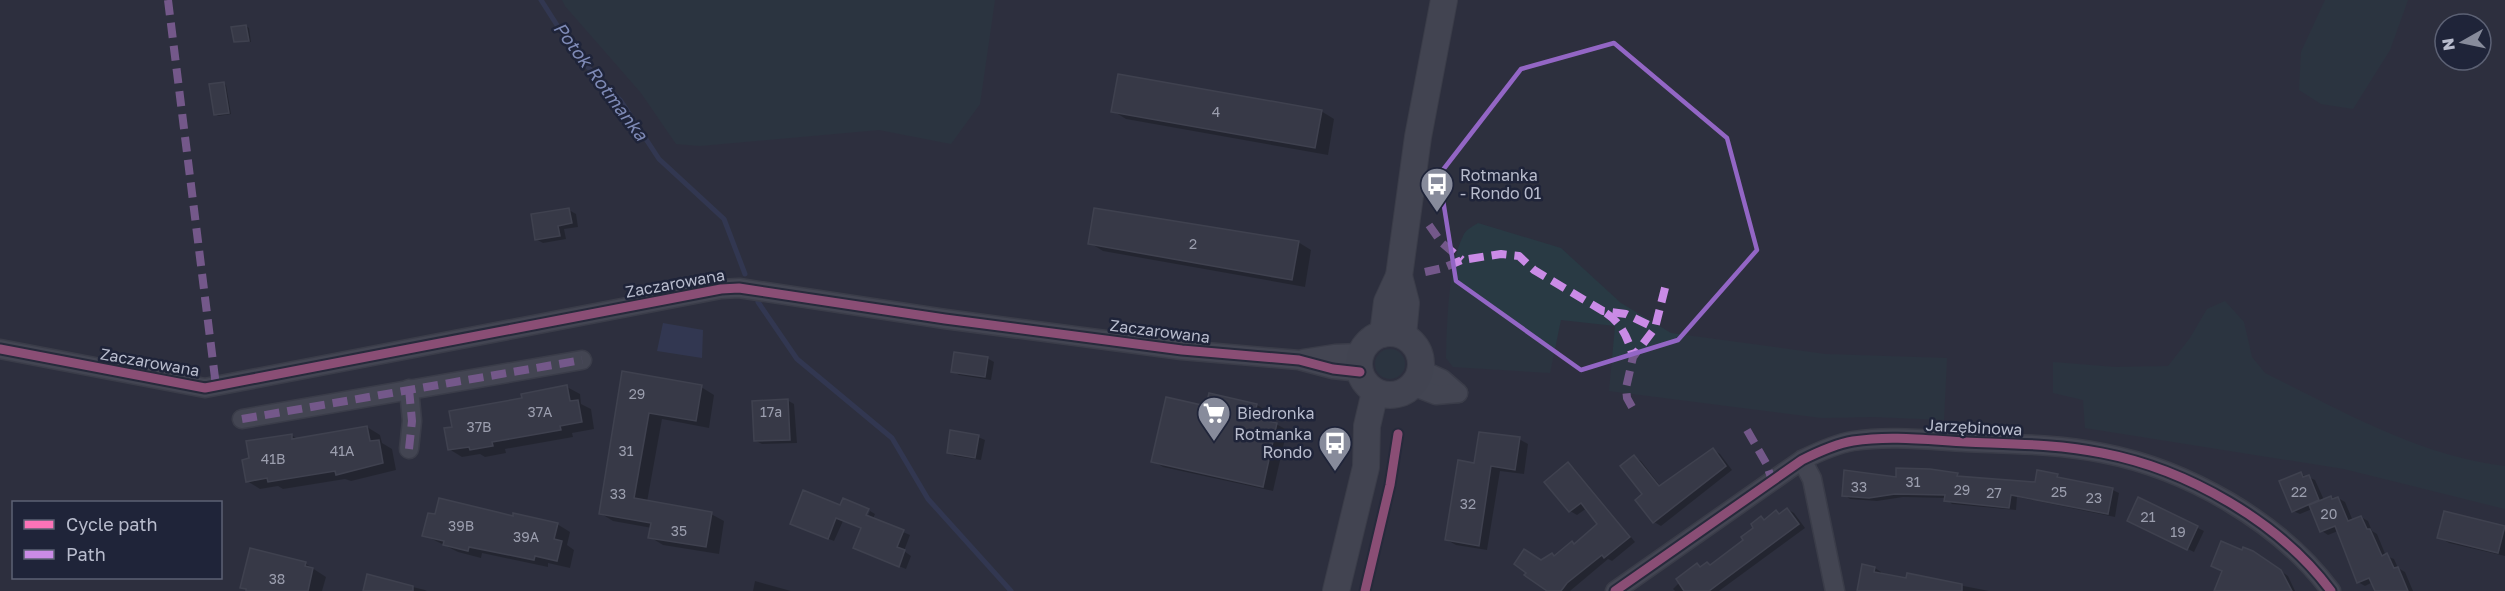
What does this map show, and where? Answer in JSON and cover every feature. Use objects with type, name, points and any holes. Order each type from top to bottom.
[{"type":"main road","points":[[1393,334],[1406,303],[1399,276],[1418,137],[1444,0]]},
{"type":"main road","points":[[1336,591],[1366,467],[1367,426],[1401,386],[1419,350],[1412,341],[1393,334],[1365,344],[1360,363],[1363,380],[1401,386]]},
{"type":"street","name":"Zaczarowana","points":[[0,349],[206,388],[596,312],[721,289],[739,288],[957,321],[1182,350],[1299,360],[1335,354],[1360,363]]},
{"type":"street","points":[[243,419],[582,360]]},
{"type":"street","points":[[409,389],[412,421],[409,448]]},
{"type":"street","name":"Jarzębinowa","points":[[1616,591],[1802,460],[1831,447],[1853,441],[1889,438],[2047,446],[2103,453],[2158,469],[2199,485],[2244,512],[2285,541],[2312,567],[2331,591]]},
{"type":"street","points":[[1802,460],[1812,479],[1835,591]]},
{"type":"highlighted area","points":[[1614,43],[1727,138],[1757,250],[1678,340],[1581,370],[1456,281],[1439,175],[1521,69]]},
{"type":"shaded area","points":[[562,0],[995,0],[980,104],[951,144],[879,130],[700,146],[676,144],[641,93]]},
{"type":"shaded area","points":[[2325,0],[2408,0],[2390,50],[2353,109],[2321,104],[2299,90],[2301,52]]},
{"type":"shaded area","points":[[1478,223],[1561,248],[1621,303],[1671,333],[1825,354],[1947,358],[1944,420],[1873,417],[1822,418],[1609,391],[1615,326],[1561,320],[1550,373],[1453,367],[1446,358],[1452,278],[1464,234]]},
{"type":"shaded area","points":[[2225,301],[2244,322],[2252,357],[2265,373],[2352,416],[2412,442],[2473,461],[2505,466],[2505,509],[2344,469],[2085,428],[2083,400],[2053,393],[2053,362],[2115,367],[2168,366],[2190,338],[2207,309]]},
{"type":"shaded area","points":[[1390,349],[1401,353],[1405,364],[1401,375],[1390,379],[1379,375],[1375,364],[1379,353]]},
{"type":"water","points":[[663,323],[703,330],[702,358],[657,351]]},
{"type":"building","points":[[246,25],[249,41],[234,42],[231,27]]},
{"type":"building","points":[[1118,74],[1322,110],[1315,148],[1111,112]]},
{"type":"building","points":[[224,82],[229,113],[214,115],[209,84]]},
{"type":"building","points":[[569,208],[572,223],[558,226],[560,236],[535,240],[531,214]]},
{"type":"building","points":[[1094,208],[1299,241],[1292,280],[1088,244]]},
{"type":"building","points":[[954,352],[988,357],[985,377],[951,372]]},
{"type":"building","points":[[622,371],[702,385],[696,421],[649,413],[634,498],[712,512],[706,547],[648,538],[651,523],[599,514]]},
{"type":"building","points":[[567,385],[570,401],[578,400],[582,422],[560,426],[561,430],[492,442],[493,446],[470,450],[469,447],[448,450],[444,428],[452,427],[449,411],[522,398],[521,394]]},
{"type":"building","name":"Biedronka","points":[[1209,393],[1257,404],[1254,418],[1277,423],[1263,487],[1151,462],[1166,397],[1206,406]]},
{"type":"building","points":[[788,399],[790,440],[754,441],[752,401]]},
{"type":"building","points":[[367,426],[370,441],[379,440],[383,463],[336,475],[335,471],[268,482],[267,478],[246,482],[242,460],[249,458],[246,441],[292,434],[292,439]]},
{"type":"building","points":[[950,430],[979,435],[975,458],[947,453]]},
{"type":"building","points":[[1479,432],[1520,437],[1515,470],[1491,466],[1479,546],[1445,540],[1458,460],[1474,463]]},
{"type":"building","points":[[1713,448],[1726,466],[1653,523],[1635,500],[1642,494],[1620,466],[1634,455],[1659,486]]},
{"type":"building","points":[[1568,462],[1630,537],[1604,558],[1602,555],[1567,583],[1561,591],[1547,591],[1524,575],[1526,573],[1514,564],[1524,549],[1541,560],[1552,553],[1554,556],[1572,541],[1574,544],[1597,524],[1581,503],[1569,512],[1544,482]]},
{"type":"building","points":[[1896,468],[1930,469],[1958,473],[1957,476],[2035,482],[2037,470],[2058,474],[2057,477],[2113,488],[2108,514],[2011,495],[2009,508],[1944,501],[1945,495],[1895,494],[1869,498],[1842,496],[1844,470],[1896,477]]},
{"type":"building","points":[[2301,472],[2303,477],[2309,475],[2319,500],[2292,512],[2279,481]]},
{"type":"building","points":[[803,490],[840,505],[843,498],[869,509],[866,515],[904,530],[897,547],[905,550],[899,567],[853,548],[861,528],[836,518],[828,539],[790,524]]},
{"type":"building","points":[[2331,496],[2332,499],[2338,497],[2348,521],[2361,516],[2367,529],[2370,529],[2382,556],[2387,553],[2394,568],[2398,567],[2408,591],[2375,591],[2369,578],[2357,583],[2335,526],[2320,532],[2309,505]]},
{"type":"building","points":[[2138,497],[2198,526],[2187,550],[2127,521]]},
{"type":"building","points":[[439,498],[513,516],[513,513],[558,523],[554,539],[562,541],[557,561],[535,556],[534,560],[469,547],[468,551],[443,545],[444,541],[422,536],[428,513],[435,514]]},
{"type":"building","points":[[1787,508],[1799,524],[1709,591],[1684,591],[1676,579],[1697,563],[1700,567],[1707,562],[1710,565],[1743,540],[1741,537],[1753,528],[1751,524],[1761,516],[1764,520],[1776,510],[1779,514]]},
{"type":"building","points":[[2444,511],[2505,526],[2498,553],[2437,538]]},
{"type":"building","points":[[2221,541],[2242,550],[2243,547],[2253,551],[2281,570],[2292,591],[2214,591],[2222,571],[2211,566]]},
{"type":"building","points":[[250,548],[306,562],[305,566],[313,568],[308,591],[246,591],[240,588]]},
{"type":"building","points":[[1862,564],[1875,567],[1874,572],[1906,578],[1907,573],[1962,584],[1962,591],[1857,591]]},
{"type":"building","points":[[367,574],[413,586],[413,591],[363,591]]},
{"type":"waterway","name":"Potok Rotmanka","points":[[541,0],[576,55],[621,101],[659,159],[724,219],[745,274]]},
{"type":"waterway","name":"Potok Rotmanka","points":[[758,302],[797,359],[892,438],[928,499],[1011,591]]},
{"type":"marked path","points":[[168,0],[216,386]]},
{"type":"marked path","points":[[1429,225],[1441,242],[1462,260]]},
{"type":"marked path","points":[[1425,272],[1462,260],[1501,254],[1519,256],[1534,270],[1603,311],[1626,314],[1655,328]]},
{"type":"marked path","points":[[1632,407],[1627,398],[1626,388],[1633,357],[1655,328],[1666,284]]},
{"type":"marked path","points":[[1606,313],[1624,332],[1633,357]]},
{"type":"marked path","points":[[242,419],[582,360]]},
{"type":"marked path","points":[[409,389],[412,421],[409,449]]},
{"type":"marked path","points":[[1747,430],[1766,463],[1772,480]]},
{"type":"cycle path","points":[[0,349],[205,388],[721,289],[739,288],[945,319],[1182,350],[1299,360],[1333,369],[1360,372]]},
{"type":"cycle path","points":[[1365,591],[1390,485],[1398,434]]},
{"type":"cycle path","points":[[1615,591],[1802,460],[1846,442],[1895,438],[2069,448],[2102,453],[2166,472],[2229,502],[2259,521],[2310,566],[2331,591]]},
{"type":"place","name":"Rotmanka - Rondo 01","points":[[1437,213]]},
{"type":"place","name":"Biedronka","points":[[1214,442]]},
{"type":"place","name":"Rotmanka Rondo","points":[[1335,472]]}]
